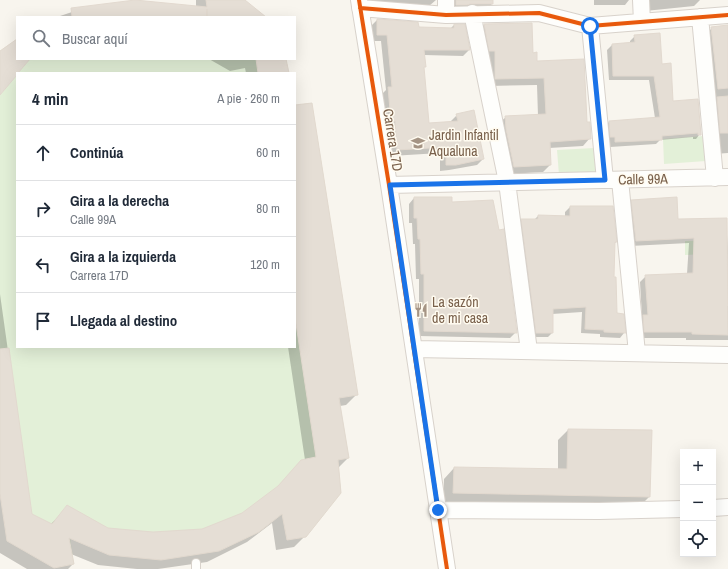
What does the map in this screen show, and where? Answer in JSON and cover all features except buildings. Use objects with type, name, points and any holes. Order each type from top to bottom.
[{"type":"street","points":[[641,0],[642,22]]},
{"type":"street","points":[[359,4],[446,7],[472,13],[539,6],[590,26],[728,15]]},
{"type":"street","name":"Carrera 17D","points":[[359,4],[390,185],[447,569]]},
{"type":"street","points":[[472,13],[507,182],[529,351]]},
{"type":"street","points":[[700,17],[721,178]]},
{"type":"street","points":[[590,26],[637,353]]},
{"type":"street","name":"Calle 99A","points":[[390,185],[721,178]]},
{"type":"street","points":[[414,349],[728,355]]},
{"type":"street","points":[[716,508],[728,507]]},
{"type":"street","points":[[438,510],[599,511],[680,509]]},
{"type":"green space","points":[[16,40],[16,60],[286,60],[289,72],[16,72],[16,348],[296,348],[296,105],[312,103],[358,395],[339,398],[349,458],[338,460],[341,493],[306,537],[287,540],[282,514],[259,532],[219,551],[161,560],[109,555],[70,538],[74,564],[54,568],[7,541],[0,494],[0,51]]},
{"type":"green space","points":[[704,136],[706,161],[664,164],[663,139]]},
{"type":"green space","points":[[594,148],[596,172],[559,175],[557,150]]},
{"type":"green space","points":[[727,240],[727,253],[685,255],[685,241]]},
{"type":"cycle path","points":[[359,0],[389,185],[447,569]]},
{"type":"cycle path","points":[[360,8],[446,15],[539,13],[590,26],[728,15]]},
{"type":"place","name":"Jardin Infantil Aqualuna","points":[[418,143]]},
{"type":"place","name":"La sazón de mi casa","points":[[421,310]]},
{"type":"route","points":[[438,510],[390,185],[605,180],[590,26]]}]
